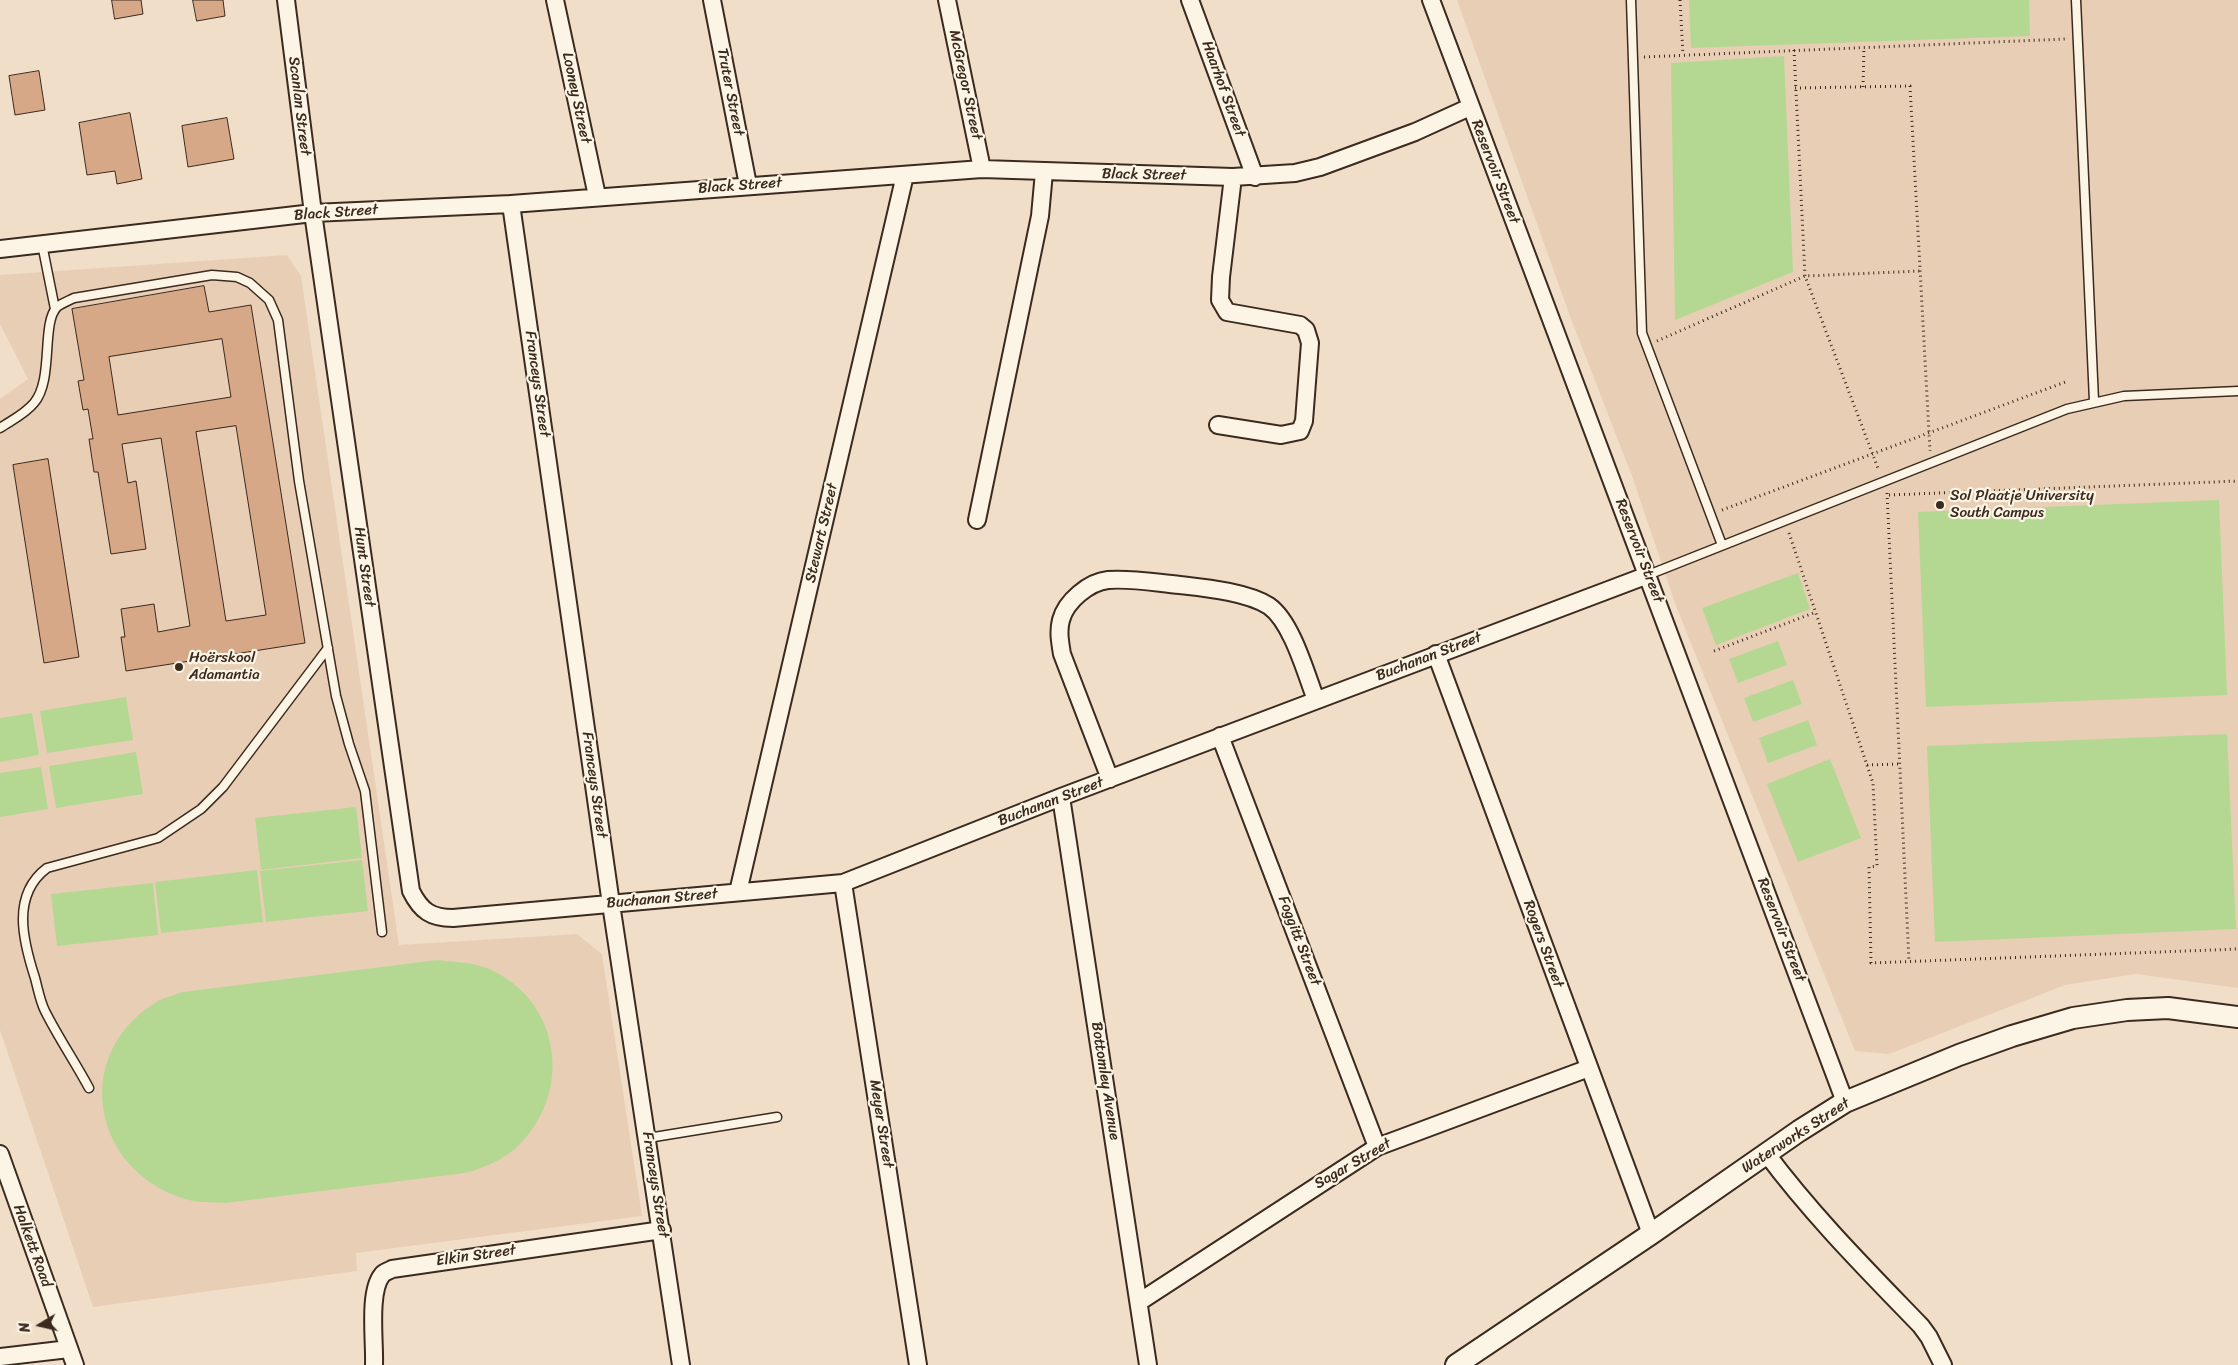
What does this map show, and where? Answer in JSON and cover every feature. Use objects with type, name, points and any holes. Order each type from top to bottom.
[{"type":"street","name":"Scanlan Street","points":[[286,0],[312,213]]},
{"type":"street","name":"Looney Street","points":[[555,0],[597,196]]},
{"type":"street","name":"Truter Street","points":[[712,0],[748,185]]},
{"type":"street","name":"McGregor Street","points":[[947,0],[982,169]]},
{"type":"street","name":"Haarhof Street","points":[[1190,0],[1255,177]]},
{"type":"street","name":"Reservoir Street","points":[[1431,0],[1845,1102]]},
{"type":"street","name":"Black Street","points":[[0,249],[312,213],[511,204],[597,196],[982,169],[1255,177],[1295,173],[1320,167],[1415,132],[1470,107]]},
{"type":"street","points":[[977,520],[1040,216],[1044,172]]},
{"type":"street","name":"Stewart Street","points":[[738,892],[905,175]]},
{"type":"street","points":[[1218,426],[1281,435],[1300,431],[1304,421],[1310,343],[1306,330],[1300,325],[1227,312],[1223,308],[1220,300],[1221,278],[1234,177]]},
{"type":"street","name":"Franceys Street","points":[[511,204],[611,904],[681,1365]]},
{"type":"street","name":"Hunt Street","points":[[312,213],[411,891],[423,911],[430,915]]},
{"type":"street","name":"Buchanan Street","points":[[430,915],[453,918],[843,884],[1061,797],[1648,574]]},
{"type":"street","points":[[1110,779],[1068,670],[1059,637],[1061,620],[1066,607],[1085,589],[1106,580],[1138,581],[1208,588],[1253,599],[1269,606],[1282,620],[1316,700]]},
{"type":"street","name":"Rogers Street","points":[[1436,654],[1651,1234]]},
{"type":"street","name":"Foggitt Street","points":[[1220,736],[1377,1146]]},
{"type":"street","name":"Bottomley Avenue","points":[[1061,797],[1148,1365]]},
{"type":"street","name":"Meyer Street","points":[[843,884],[918,1365]]},
{"type":"street","name":"Waterworks Street","points":[[1456,1365],[1651,1234],[1766,1153],[1845,1102],[2003,1039],[2073,1018],[2127,1010],[2168,1008],[2238,1017]]},
{"type":"street","name":"Sagar Street","points":[[1139,1302],[1377,1146],[1589,1068]]},
{"type":"street","points":[[1766,1153],[1794,1190],[1856,1262],[1921,1326],[1929,1337],[1943,1365]]},
{"type":"street","name":"Halkett Road","points":[[0,1154],[75,1365]]},
{"type":"street","name":"Elkin Street","points":[[374,1365],[374,1300],[376,1286],[383,1274],[392,1269],[662,1230]]},
{"type":"street","points":[[0,1357],[69,1349]]},
{"type":"lane","points":[[1631,0],[1642,333],[1722,545]]},
{"type":"lane","points":[[2076,0],[2094,401]]},
{"type":"lane","points":[[0,428],[35,402],[41,390],[47,367],[52,320],[56,309],[42,244]]},
{"type":"lane","points":[[56,309],[74,298],[212,275],[237,277],[250,283],[269,300],[278,320],[299,480],[341,715],[365,791],[382,932]]},
{"type":"lane","points":[[1648,574],[2066,409],[2094,401],[2124,396],[2238,391]]},
{"type":"lane","points":[[89,1088],[44,1010],[26,951],[22,920],[25,897],[37,875],[47,868],[158,838],[201,809],[223,786],[328,648]]},
{"type":"lane","points":[[648,1138],[777,1117]]},
{"type":"path","points":[[1680,0],[1683,55]]},
{"type":"path","points":[[1633,57],[2077,38]]},
{"type":"path","points":[[1863,87],[1864,48]]},
{"type":"path","points":[[1794,50],[1805,276],[1881,478]]},
{"type":"path","points":[[1795,88],[1910,86],[1930,462]]},
{"type":"path","points":[[1647,345],[1805,276],[1920,270]]},
{"type":"path","points":[[1711,514],[2068,381]]},
{"type":"path","points":[[1879,495],[2238,480]]},
{"type":"path","points":[[1884,486],[1887,495],[1909,962]]},
{"type":"path","points":[[1785,520],[1873,783],[1877,866],[1869,867],[1871,963],[2238,949]]},
{"type":"path","points":[[1714,651],[1816,612]]},
{"type":"path","points":[[1866,765],[1900,764]]},
{"type":"shaded area","name":"Sol Plaatje University South Campus","points":[[1457,0],[2238,0],[2238,988],[2136,974],[2065,985],[1889,1054],[1855,1051],[1676,606],[1632,476],[1571,319]]},
{"type":"shaded area","name":"Hoërskool Adamantia","points":[[287,255],[301,276],[399,945],[577,934],[602,954],[642,1216],[356,1253],[357,1271],[93,1307],[0,1030],[0,399],[28,379],[0,324],[0,275]]},
{"type":"green space","points":[[1689,0],[2029,0],[2030,36],[1691,48]]},
{"type":"green space","points":[[1784,56],[1793,272],[1675,320],[1671,63]]},
{"type":"green space","points":[[2219,500],[2227,695],[1926,707],[1918,512]]},
{"type":"green space","points":[[1798,573],[1810,609],[1716,645],[1702,608]]},
{"type":"green space","points":[[1778,641],[1787,665],[1738,683],[1729,659]]},
{"type":"green space","points":[[1793,680],[1802,704],[1753,722],[1744,698]]},
{"type":"green space","points":[[126,697],[133,740],[47,753],[40,711]]},
{"type":"green space","points":[[32,713],[39,755],[0,762],[0,718]]},
{"type":"green space","points":[[1808,720],[1817,745],[1768,763],[1759,738]]},
{"type":"green space","points":[[2227,734],[2236,929],[1935,942],[1927,746]]},
{"type":"green space","points":[[136,752],[143,794],[56,808],[49,766]]},
{"type":"green space","points":[[1830,759],[1861,838],[1798,862],[1767,784]]},
{"type":"green space","points":[[41,767],[48,809],[0,817],[0,773]]},
{"type":"green space","points":[[356,807],[362,858],[261,870],[255,818]]},
{"type":"green space","points":[[362,860],[368,911],[266,922],[260,871]]},
{"type":"green space","points":[[257,870],[263,922],[161,933],[155,882]]},
{"type":"green space","points":[[153,883],[158,935],[57,946],[51,894]]},
{"type":"green space","points":[[437,960],[477,965],[489,969],[513,983],[531,1002],[544,1023],[551,1047],[552,1072],[548,1097],[537,1121],[515,1149],[495,1162],[465,1173],[226,1203],[206,1202],[185,1199],[153,1184],[128,1163],[112,1137],[103,1108],[103,1078],[112,1049],[130,1023],[158,1001],[183,992]]},
{"type":"building","points":[[112,0],[141,0],[143,14],[115,19]]},
{"type":"building","points":[[193,0],[223,0],[225,16],[197,21]]},
{"type":"building","points":[[39,71],[45,110],[15,115],[9,76]]},
{"type":"building","points":[[130,113],[142,179],[117,184],[115,171],[87,175],[79,123]]},
{"type":"building","points":[[227,118],[234,159],[188,167],[182,126]]},
{"type":"building","points":[[204,286],[209,312],[251,305],[305,643],[126,671],[121,637],[125,637],[121,609],[154,604],[158,632],[190,626],[161,438],[122,444],[128,483],[136,481],[146,549],[111,554],[98,472],[94,472],[89,439],[93,439],[88,409],[83,410],[78,381],[84,380],[72,309]],"holes":[[[222,339],[231,397],[118,415],[109,357]],[[236,426],[266,615],[226,621],[196,432]]]},
{"type":"building","points":[[48,459],[79,657],[44,663],[13,465]]},
{"type":"place","name":"Sol Plaatje University South Campus","points":[[1940,505]]},
{"type":"place","name":"Hoërskool Adamantia","points":[[179,667]]}]
